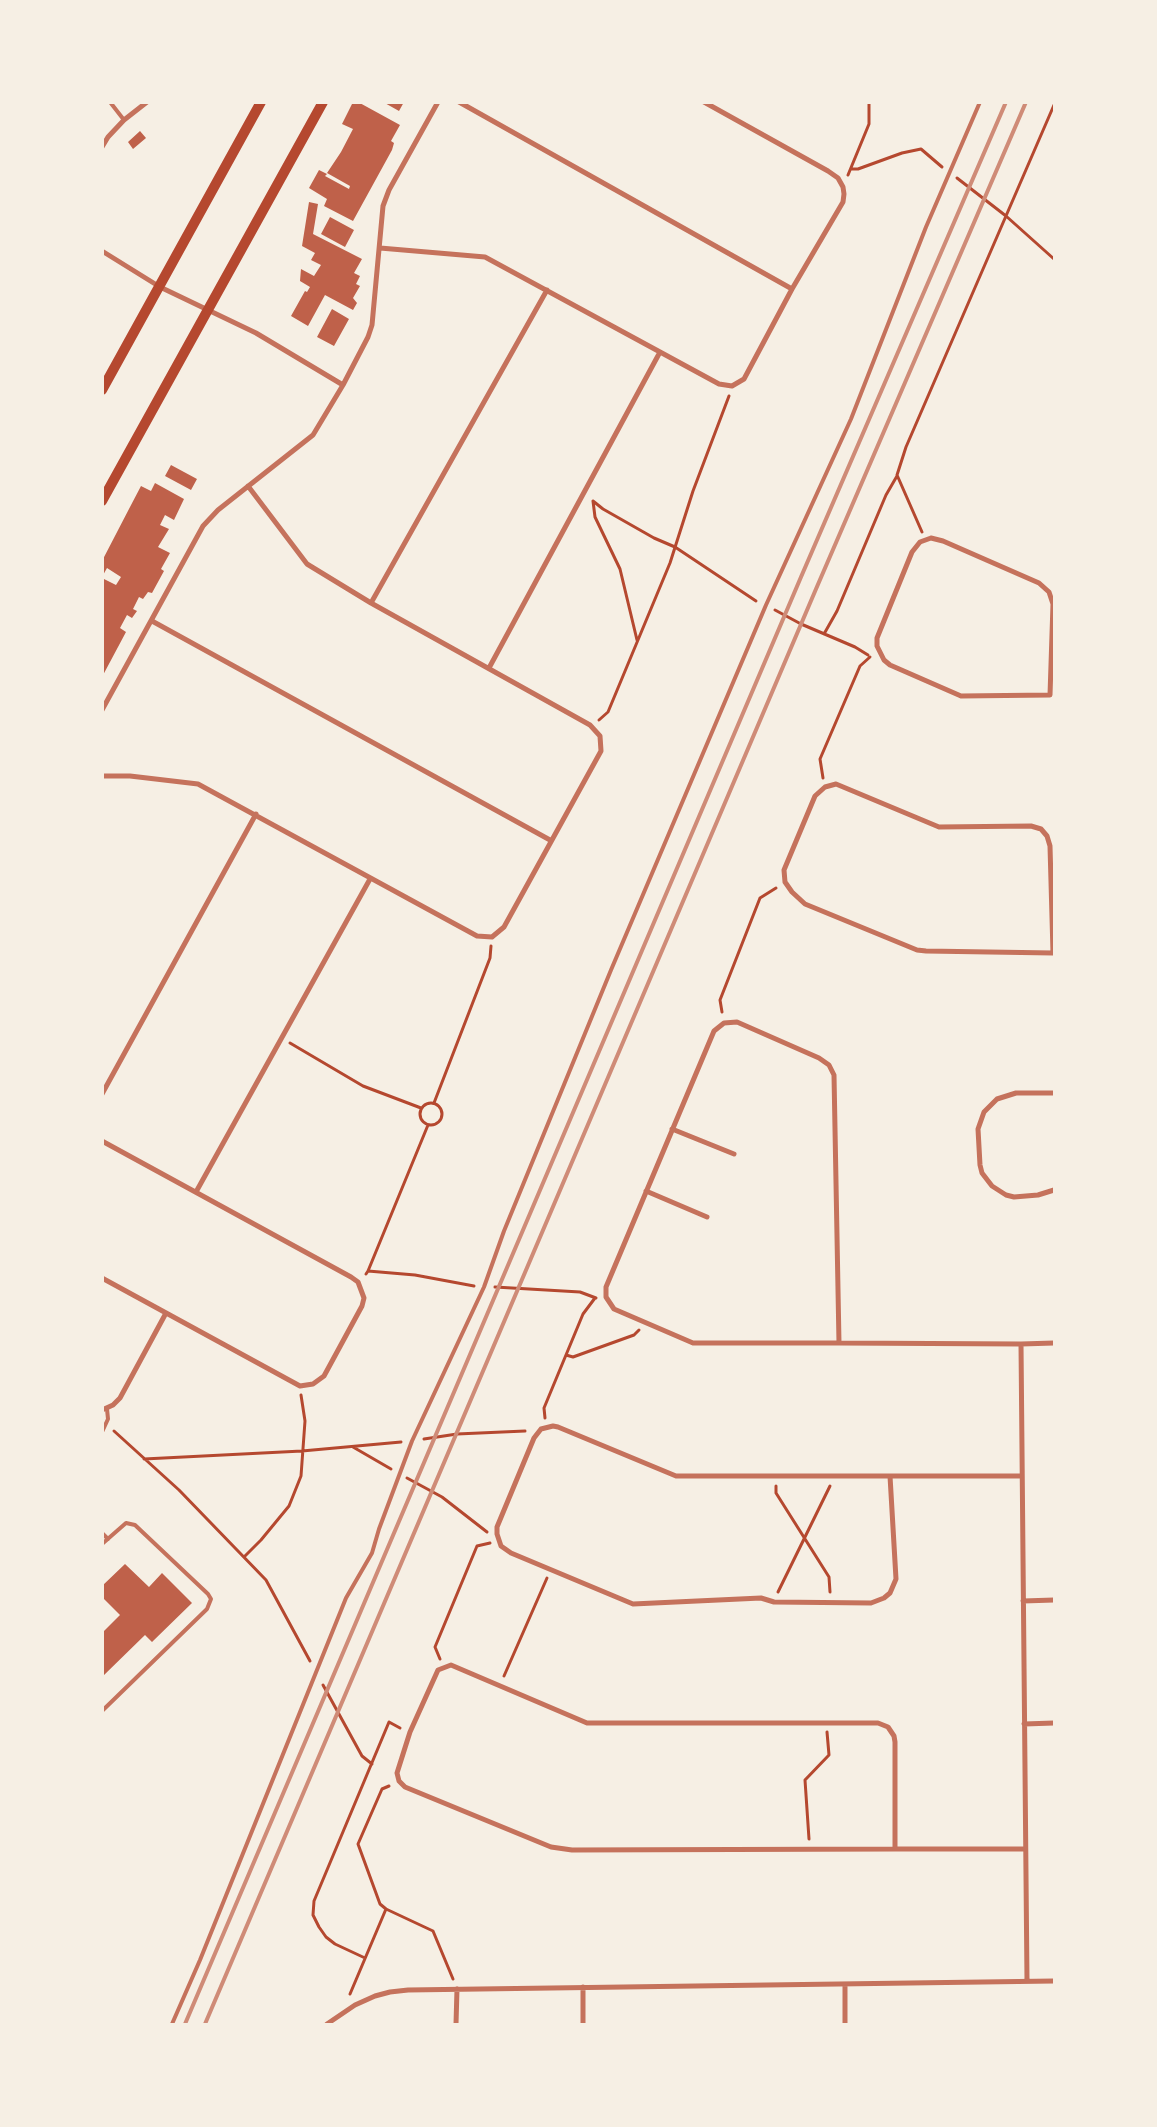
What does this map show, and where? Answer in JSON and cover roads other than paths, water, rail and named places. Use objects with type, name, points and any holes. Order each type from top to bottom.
[{"type":"main road","points":[[102,390],[261,102]]},
{"type":"main road","points":[[102,501],[322,102]]},
{"type":"street","points":[[102,146],[124,120],[147,102]]},
{"type":"street","points":[[102,710],[204,526],[218,510],[313,434],[343,385],[372,325],[383,206],[438,102]]},
{"type":"street","points":[[459,102],[792,290]]},
{"type":"street","points":[[380,248],[485,257],[719,384],[732,386],[744,379],[792,290],[843,202],[843,187],[838,178],[828,171],[704,102]]},
{"type":"street","points":[[102,251],[160,287],[256,333],[343,385]]},
{"type":"street","points":[[371,603],[547,290]]},
{"type":"street","points":[[489,668],[660,352]]},
{"type":"street","points":[[102,776],[130,776],[198,784],[477,936],[492,936],[504,927],[550,840],[601,751],[600,736],[590,725],[371,603],[308,564],[248,486]]},
{"type":"street","points":[[937,538],[1045,587],[1053,604],[1052,695],[961,696],[890,665],[879,654],[877,638],[915,546],[925,539],[937,538]]},
{"type":"street","points":[[152,621],[550,840]]},
{"type":"street","points":[[836,784],[939,827],[1031,826],[1041,829],[1047,836],[1050,846],[1054,953],[917,950],[805,904],[792,892],[785,882],[784,870],[815,796],[825,787],[836,784]]},
{"type":"street","points":[[102,1094],[256,814]]},
{"type":"street","points":[[196,1192],[370,879]]},
{"type":"street","points":[[839,1343],[834,1075],[829,1065],[819,1058],[737,1022],[724,1023],[714,1031],[605,1292],[609,1304],[614,1309],[693,1343],[1020,1344],[1054,1343]]},
{"type":"street","points":[[1054,1093],[1016,1093],[997,1099],[984,1112],[978,1129],[980,1165],[982,1173],[992,1186],[1006,1195],[1014,1196],[1038,1195],[1054,1190]]},
{"type":"street","points":[[672,1130],[734,1154]]},
{"type":"street","points":[[102,1140],[358,1282],[364,1298],[362,1306],[324,1376],[313,1384],[300,1386],[102,1278]]},
{"type":"street","points":[[646,1191],[707,1217]]},
{"type":"street","points":[[105,1409],[113,1406],[120,1398],[166,1313]]},
{"type":"street","points":[[1020,1344],[1027,1981]]},
{"type":"street","points":[[890,1476],[896,1579],[894,1587],[878,1602],[774,1602],[761,1598],[633,1604],[510,1553],[499,1541],[497,1526],[534,1438],[542,1429],[547,1427],[558,1426],[676,1476],[890,1476],[1022,1476]]},
{"type":"street","points":[[1023,1601],[1054,1600]]},
{"type":"street","points":[[896,1849],[895,1742],[892,1731],[878,1723],[587,1723],[456,1666],[443,1667],[438,1670],[410,1732],[397,1773],[399,1781],[405,1787],[551,1846],[572,1850],[1025,1849]]},
{"type":"street","points":[[1024,1724],[1054,1723]]},
{"type":"street","points":[[327,2024],[355,2005],[375,1996],[408,1990],[1054,1980]]},
{"type":"street","points":[[845,1984],[845,2024]]},
{"type":"street","points":[[583,1988],[583,2024]]},
{"type":"street","points":[[456,1989],[456,2024]]},
{"type":"lane","points":[[110,102],[124,120]]},
{"type":"lane","points":[[172,2024],[200,1960],[346,1598],[372,1553],[412,1441],[484,1287],[504,1232],[611,970],[766,605],[851,419],[926,227],[980,102]]},
{"type":"lane","points":[[102,1432],[107,1424],[105,1409]]},
{"type":"lane","points":[[102,1544],[126,1523],[135,1525],[211,1599],[207,1609],[102,1711]]},
{"type":"lane","points":[[102,1533],[108,1539]]},
{"type":"railway","points":[[185,2024],[801,577],[1006,102]]},
{"type":"railway","points":[[205,2024],[816,589],[1026,102]]}]
